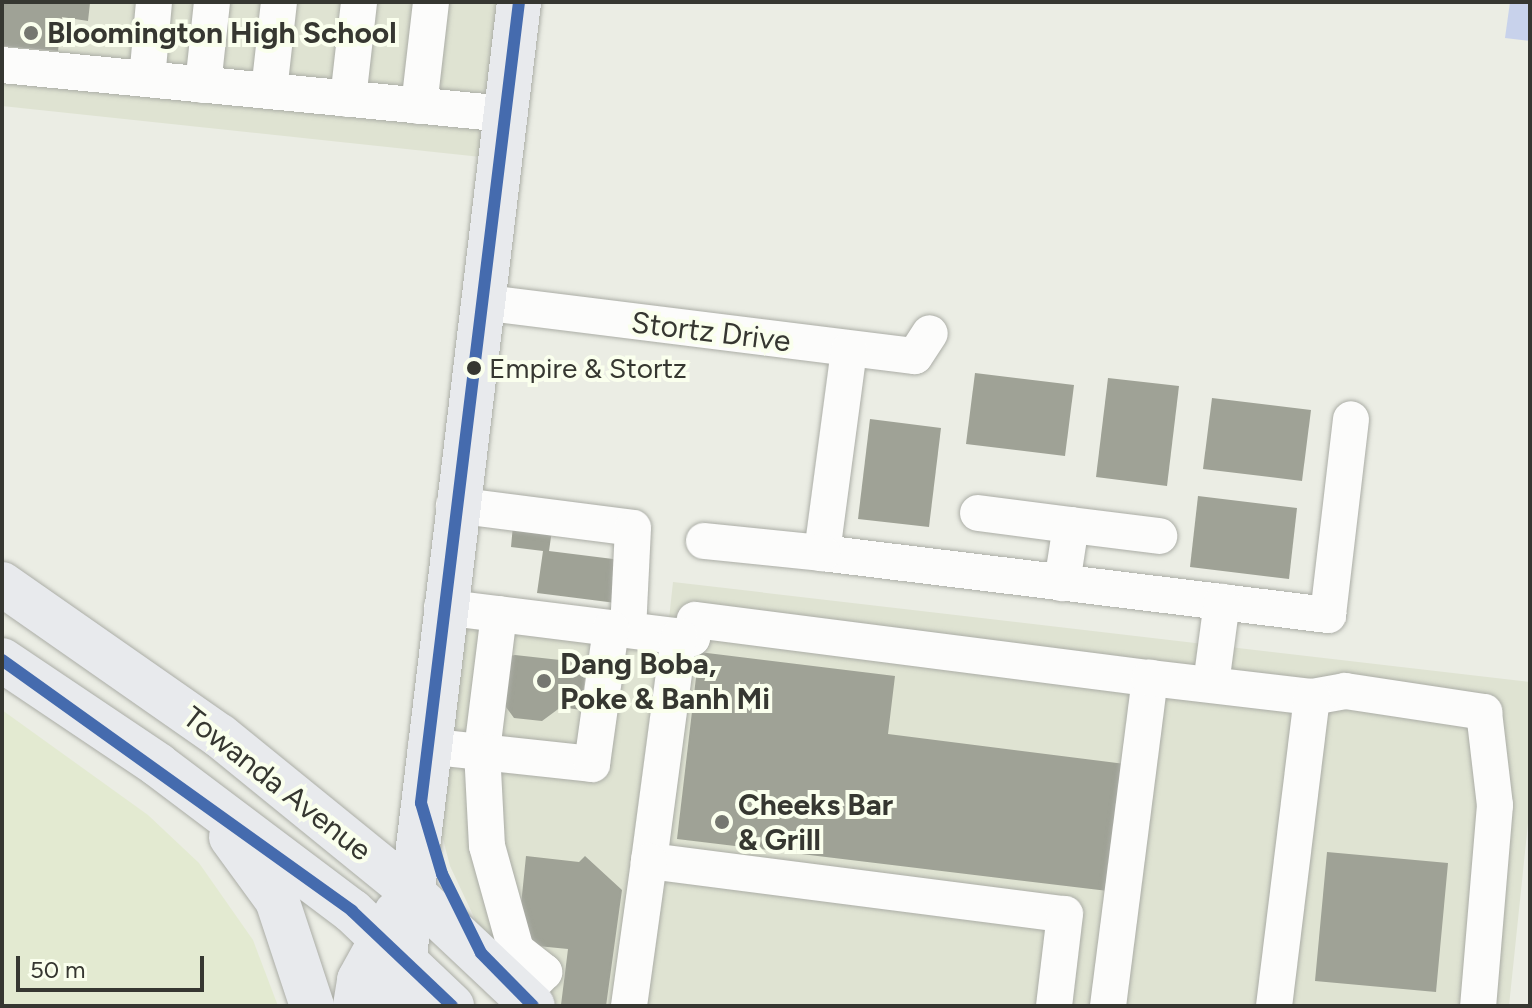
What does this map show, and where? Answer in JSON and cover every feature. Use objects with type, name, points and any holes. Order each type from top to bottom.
[{"type":"main road","points":[[355,1006],[392,947],[412,892],[454,505],[519,2]]},
{"type":"main road","name":"Towanda Avenue","points":[[2,584],[220,736],[412,892],[495,941],[527,1000]]},
{"type":"main road","name":"Towanda Avenue","points":[[2,660],[158,765],[392,947],[452,1006]]},
{"type":"main road","points":[[158,765],[233,839],[277,900],[312,1006]]},
{"type":"main road","points":[[421,803],[442,874],[495,941]]},
{"type":"main road","points":[[392,947],[399,1006]]},
{"type":"street","points":[[147,79],[154,2]]},
{"type":"street","points":[[203,85],[212,2]]},
{"type":"street","points":[[269,91],[279,2]]},
{"type":"street","points":[[348,99],[359,2]]},
{"type":"street","points":[[419,106],[431,2]]},
{"type":"street","points":[[2,65],[505,114]]},
{"type":"street","name":"Stortz Drive","points":[[480,302],[915,356],[930,333]]},
{"type":"street","points":[[822,553],[849,350]]},
{"type":"street","points":[[704,541],[1328,615],[1351,419]]},
{"type":"street","points":[[426,746],[592,764],[619,629],[633,528],[454,505]]},
{"type":"street","points":[[978,513],[1159,536]]},
{"type":"street","points":[[1062,583],[1071,525]]},
{"type":"street","points":[[1211,684],[1222,602]]},
{"type":"street","points":[[442,607],[692,638],[695,620],[1312,697],[1345,691],[1484,712],[1495,805],[1478,1006]]},
{"type":"street","points":[[495,941],[482,751],[499,614]]},
{"type":"street","points":[[629,1006],[679,636]]},
{"type":"street","points":[[1108,1006],[1150,678]]},
{"type":"street","points":[[1274,1006],[1312,697]]},
{"type":"street","points":[[649,861],[1065,914],[1054,1006]]},
{"type":"shaded area","points":[[2,2],[502,2],[481,157],[2,106]]},
{"type":"shaded area","points":[[673,582],[1530,682],[1530,804],[1509,1006],[553,1006],[481,932],[450,866],[438,820],[457,592],[669,619]]},
{"type":"shaded area","points":[[2,710],[148,815],[199,863],[253,940],[278,1006],[2,1006]]},
{"type":"water","points":[[1510,2],[1530,2],[1530,41],[1505,38]]},
{"type":"building","name":"Bloomington High School","points":[[2,2],[90,3],[88,21],[62,17],[58,51],[2,46]]},
{"type":"building","points":[[975,373],[1074,385],[1065,456],[966,444]]},
{"type":"building","points":[[1108,378],[1179,386],[1167,486],[1096,477]]},
{"type":"building","points":[[1212,398],[1311,410],[1302,481],[1203,469]]},
{"type":"building","points":[[870,419],[941,428],[929,527],[858,519]]},
{"type":"building","points":[[1198,496],[1297,508],[1289,579],[1190,567]]},
{"type":"building","points":[[513,525],[552,530],[549,551],[621,560],[616,603],[537,593],[543,551],[511,547]]},
{"type":"building","points":[[699,652],[895,676],[888,734],[1125,764],[1108,891],[677,839]]},
{"type":"building","name":"Dang Boba, Poke & Banh Mi","points":[[515,655],[587,663],[581,710],[561,707],[542,721],[514,718],[500,699],[506,657]]},
{"type":"building","points":[[1327,852],[1448,863],[1436,992],[1315,981]]},
{"type":"building","points":[[526,856],[579,862],[585,856],[622,890],[606,1006],[561,1005],[568,949],[517,944]]},
{"type":"transit line","points":[[519,2],[421,803],[442,874],[481,953],[533,1006]]},
{"type":"transit line","points":[[2,660],[352,911],[452,1006]]},
{"type":"place","name":"Bloomington High School","points":[[31,33]]},
{"type":"place","name":"Empire & Stortz","points":[[474,368]]},
{"type":"place","name":"Dang Boba, Poke & Banh Mi","points":[[544,681]]},
{"type":"place","name":"Cheeks Bar & Grill","points":[[722,822]]}]
